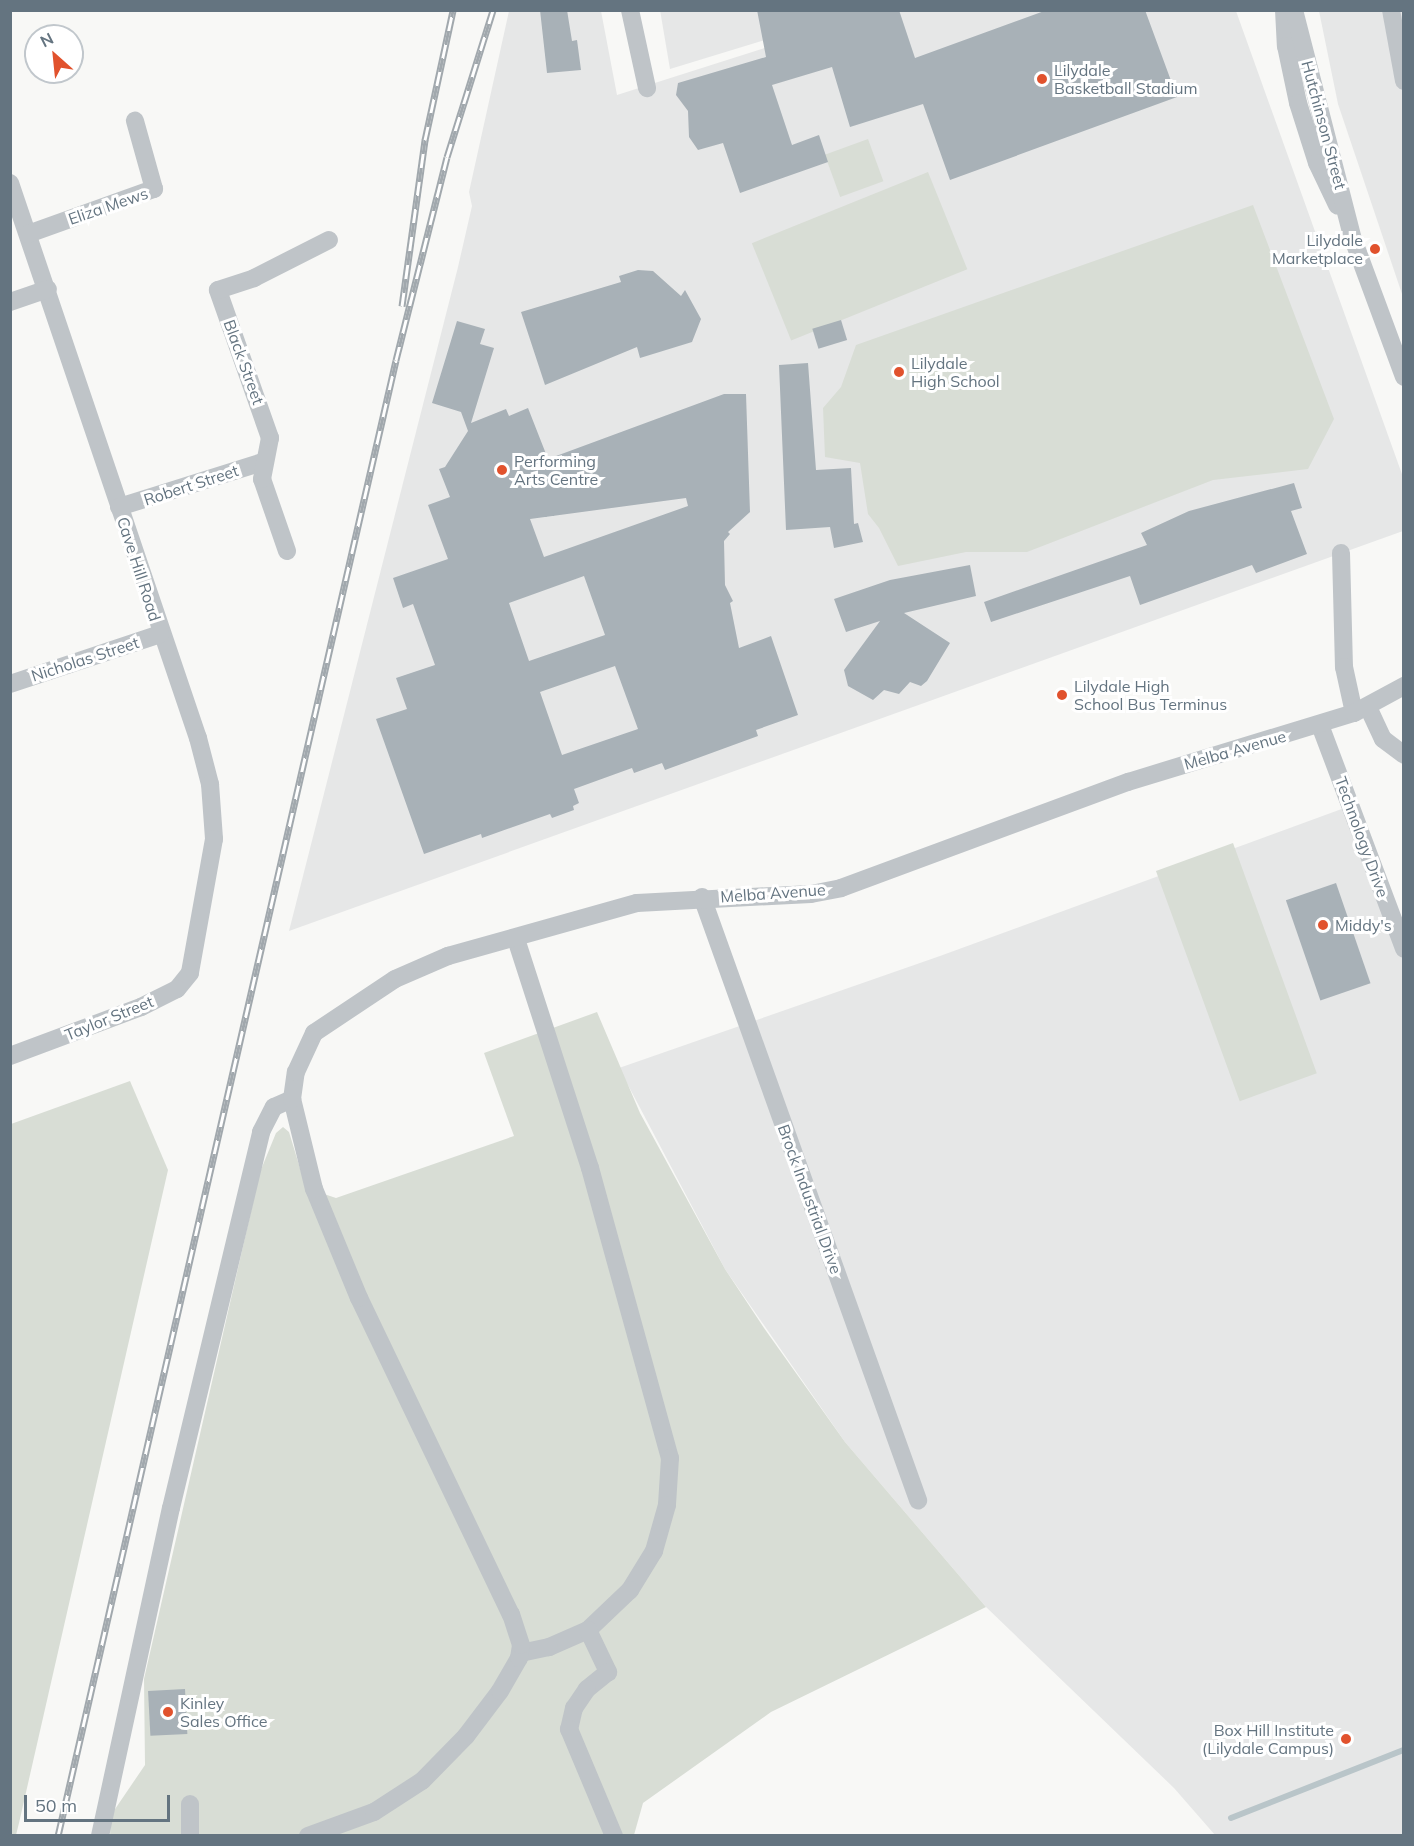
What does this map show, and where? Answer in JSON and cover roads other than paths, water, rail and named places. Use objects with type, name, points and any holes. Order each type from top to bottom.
[{"type":"street","points":[[630,10],[647,88]]},
{"type":"street","name":"Hutchinson Street","points":[[1284,10],[1286,46],[1298,103],[1317,163],[1353,239],[1404,377]]},
{"type":"street","name":"Hutchinson Street","points":[[1294,10],[1353,239]]},
{"type":"street","points":[[1391,10],[1404,81]]},
{"type":"street","points":[[1298,103],[1316,97]]},
{"type":"street","name":"Eliza Mews","points":[[28,234],[154,189],[135,121]]},
{"type":"street","name":"Cave Hill Road","points":[[10,183],[48,289],[160,634],[198,738],[210,784],[214,839],[192,961]]},
{"type":"street","name":"Black Street","points":[[287,551],[262,479],[263,462],[270,438],[218,290],[254,278],[329,240]]},
{"type":"street","points":[[10,302],[48,289]]},
{"type":"street","name":"Robert Street","points":[[119,507],[263,462]]},
{"type":"street","points":[[1341,553],[1344,666],[1361,710],[1383,739],[1404,755]]},
{"type":"street","name":"Nicholas Street","points":[[10,684],[160,634]]},
{"type":"street","name":"Melba Avenue","points":[[292,1099],[296,1072],[314,1033],[336,1015],[395,979],[437,960],[516,939],[619,907],[702,897],[775,896],[841,888],[1128,782],[1320,725],[1361,710],[1404,686]]},
{"type":"street","name":"Technology Drive","points":[[1320,725],[1404,949]]},
{"type":"street","name":"Brock Industrial Drive","points":[[702,897],[918,1500]]},
{"type":"street","points":[[516,939],[590,1168],[670,1458],[667,1505],[654,1551],[630,1590],[588,1630],[549,1647],[521,1653]]},
{"type":"street","name":"Taylor Street","points":[[10,1056],[141,1007],[177,989],[190,973],[192,961]]},
{"type":"street","points":[[100,1836],[171,1508],[261,1132],[274,1107],[292,1099],[314,1189],[359,1298],[511,1615],[521,1653],[500,1691],[466,1736],[422,1781],[374,1812],[308,1836]]},
{"type":"street","points":[[588,1630],[608,1672],[587,1689],[574,1708],[569,1729],[614,1836]]},
{"type":"street","points":[[190,1804],[190,1836]]},
{"type":"waterway","points":[[1231,1818],[1404,1750]]},
{"type":"railway","points":[[402,306],[425,140],[453,10]]},
{"type":"railway","points":[[58,1836],[396,360],[447,157],[493,10]]},
{"type":"place","name":"Lilydale Basketball Stadium","points":[[1042,79]]},
{"type":"place","name":"Lilydale Marketplace","points":[[1375,249]]},
{"type":"place","name":"Lilydale High School","points":[[899,372]]},
{"type":"place","name":"Performing Arts Centre","points":[[502,470]]},
{"type":"place","name":"Lilydale High School Bus Terminus","points":[[1062,695]]},
{"type":"place","name":"Middy's","points":[[1323,925]]},
{"type":"place","name":"Kinley Sales Office","points":[[168,1712]]},
{"type":"place","name":"Box Hill Institute (Lilydale Campus)","points":[[1346,1739]]}]
